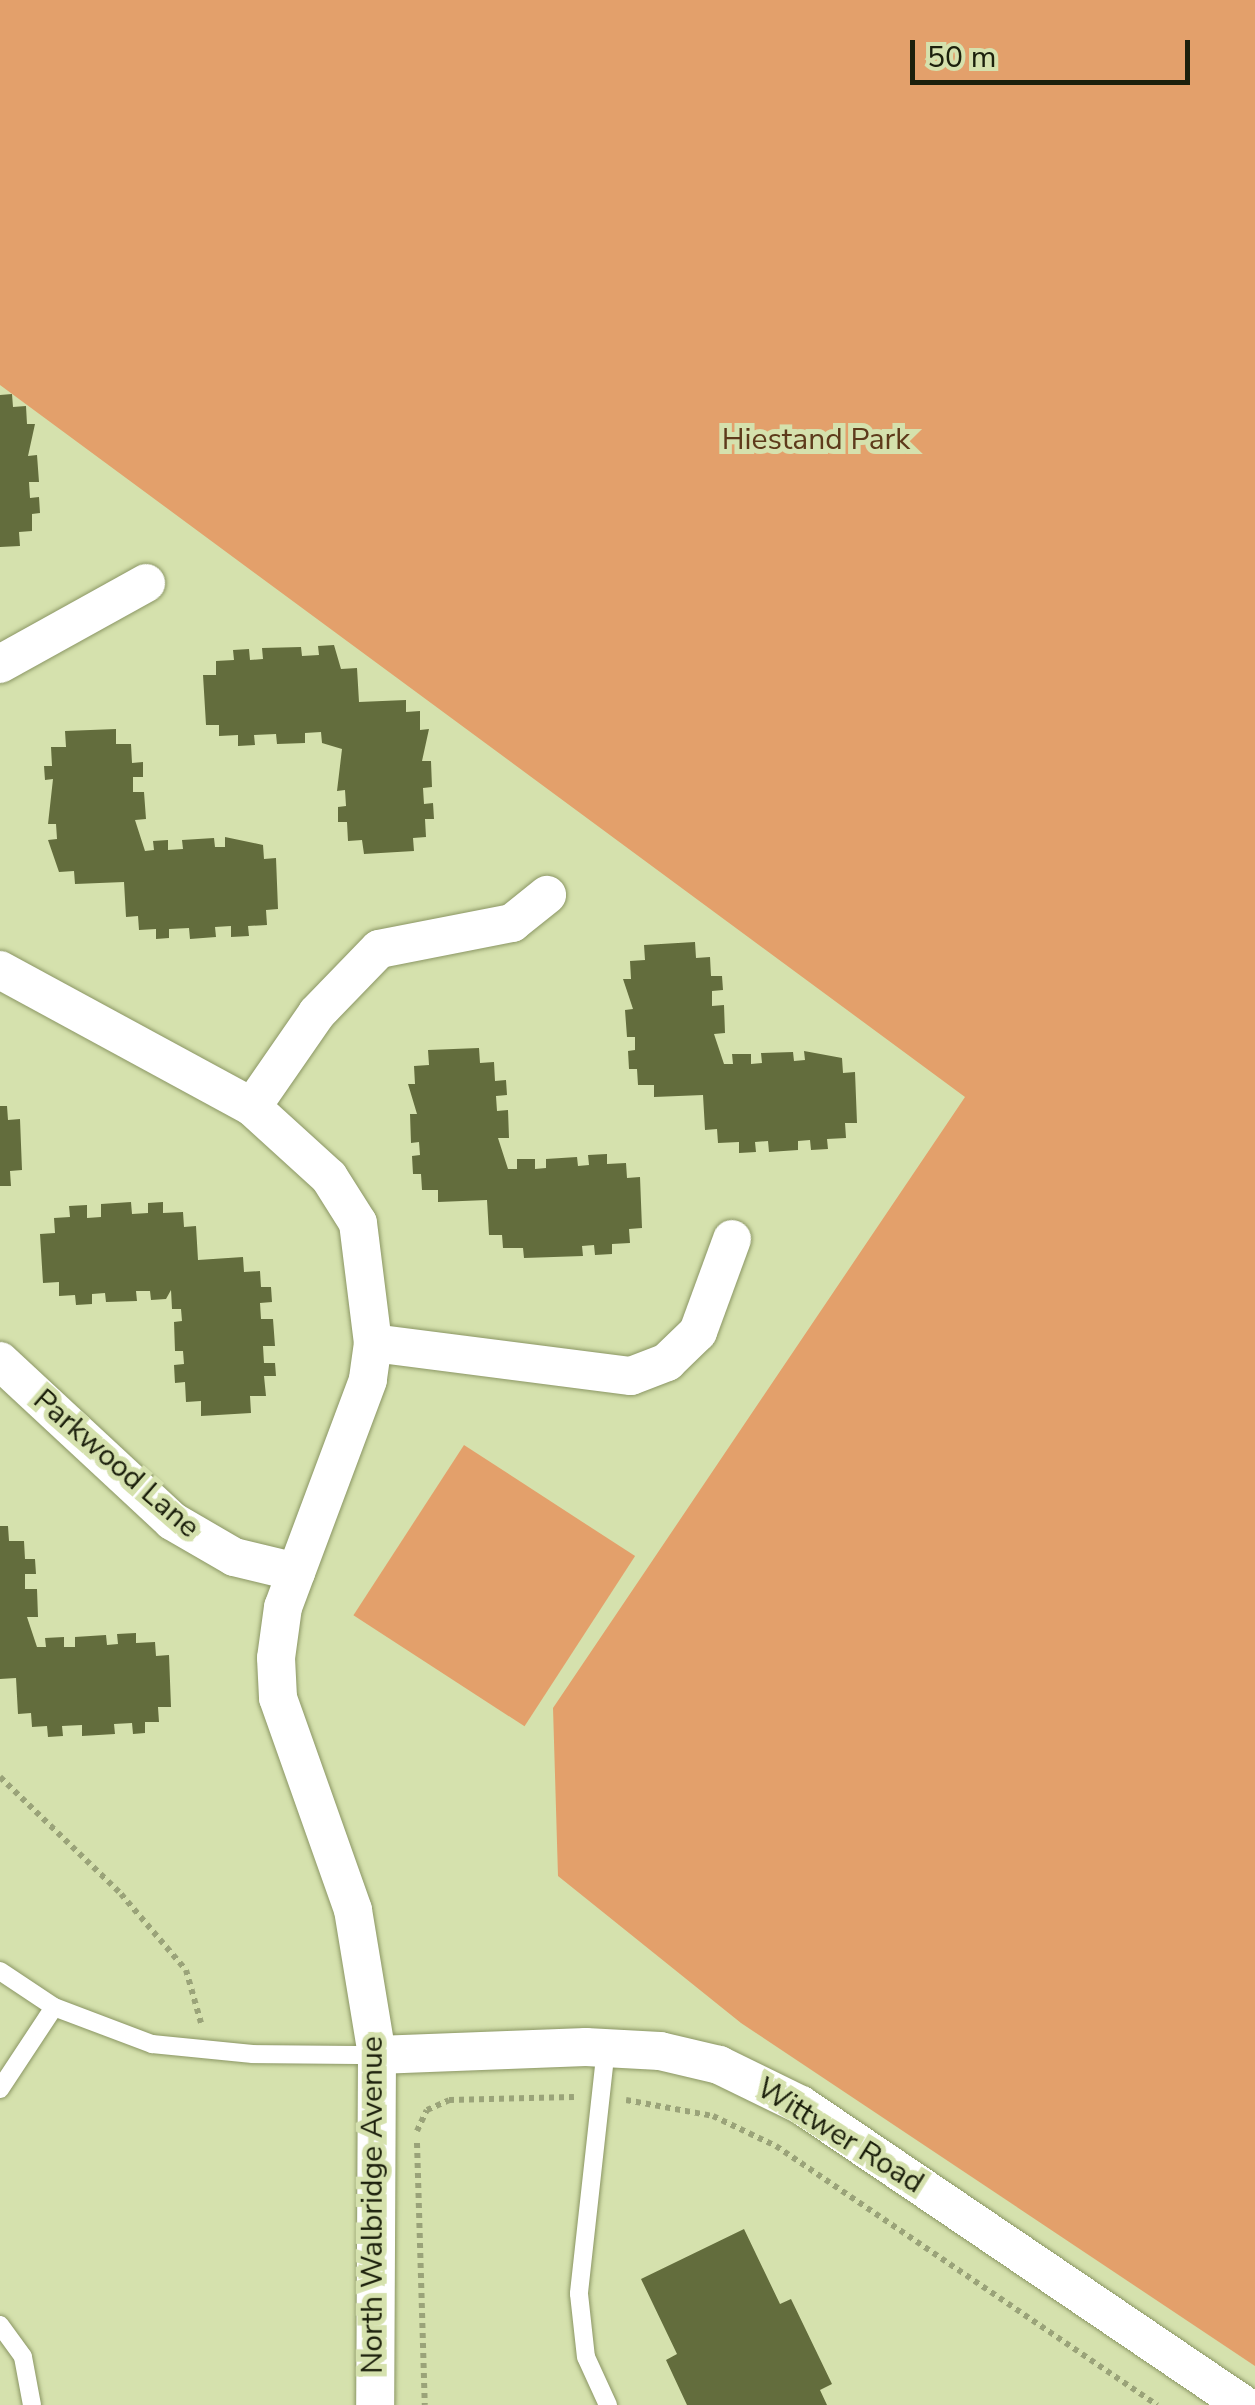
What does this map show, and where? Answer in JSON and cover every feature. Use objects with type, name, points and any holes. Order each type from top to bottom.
[{"type":"street","points":[[0,664],[146,583]]},
{"type":"street","points":[[252,1108],[316,1013],[379,949],[512,923],[546,895]]},
{"type":"street","name":"North Walbridge Avenue","points":[[0,970],[252,1108],[346,1199],[367,1259],[373,1343],[368,1380],[283,1607],[278,1698],[346,1886],[377,2056],[375,2405]]},
{"type":"street","points":[[373,1343],[631,1376],[667,1362],[698,1332],[732,1239]]},
{"type":"street","name":"Parkwood Lane","points":[[0,1361],[172,1521],[234,1557],[296,1572]]},
{"type":"street","name":"Wittwer Road","points":[[377,2056],[606,2048],[719,2064],[802,2105],[1244,2405]]},
{"type":"lane","points":[[0,1971],[54,2007],[152,2044],[377,2056]]},
{"type":"lane","points":[[0,2088],[54,2007]]},
{"type":"lane","points":[[606,2048],[578,2294],[586,2357],[608,2405]]},
{"type":"lane","points":[[0,2325],[24,2357],[32,2405]]},
{"type":"path","points":[[0,1777],[121,1894],[186,1970],[201,2012],[202,2049]]},
{"type":"path","points":[[426,2405],[422,2118],[449,2100],[601,2098],[713,2116],[776,2146],[1156,2405]]},
{"type":"green space","name":"Hiestand Park","points":[[0,0],[1255,0],[1255,2366],[741,2023],[558,1876],[553,1708],[965,1097],[0,385]]},
{"type":"green space","points":[[464,1445],[635,1556],[525,1726],[353,1615]]},
{"type":"building","points":[[12,394],[13,407],[26,406],[27,424],[35,424],[28,456],[37,455],[39,482],[29,482],[30,498],[39,497],[40,513],[32,514],[32,531],[19,532],[20,546],[0,547],[0,395]]},
{"type":"building","points":[[334,645],[341,669],[357,668],[359,702],[406,700],[406,712],[420,711],[420,730],[429,729],[422,761],[431,761],[432,787],[423,788],[424,804],[433,803],[434,819],[425,819],[426,837],[413,838],[414,851],[364,854],[362,840],[348,841],[347,822],[338,822],[338,807],[346,806],[345,790],[337,791],[342,749],[322,743],[321,732],[305,733],[305,743],[277,744],[276,734],[254,735],[255,745],[238,746],[238,735],[219,736],[219,725],[206,725],[203,675],[216,675],[216,661],[234,660],[233,650],[249,649],[250,660],[263,659],[262,648],[301,647],[302,656],[319,655],[318,646]]},
{"type":"building","points":[[116,729],[116,744],[131,744],[132,763],[143,762],[143,777],[133,777],[133,792],[144,792],[146,819],[135,820],[145,851],[154,850],[153,841],[168,840],[168,850],[183,849],[182,840],[214,838],[215,847],[225,847],[225,837],[263,845],[264,859],[276,858],[278,909],[266,910],[267,925],[248,926],[249,936],[231,937],[231,926],[215,927],[216,937],[190,939],[189,928],[169,929],[169,938],[156,939],[156,929],[139,930],[138,916],[126,917],[124,882],[75,884],[74,871],[59,872],[48,840],[57,839],[56,824],[48,824],[53,779],[45,780],[44,766],[52,766],[51,747],[66,747],[65,731]]},
{"type":"building","points":[[695,942],[696,958],[710,957],[711,976],[722,976],[723,990],[712,991],[712,1006],[724,1005],[725,1033],[714,1034],[724,1064],[733,1064],[732,1054],[751,1054],[751,1064],[762,1063],[761,1053],[793,1052],[794,1061],[805,1060],[804,1051],[842,1058],[843,1073],[855,1072],[857,1123],[845,1123],[846,1138],[827,1139],[828,1149],[811,1150],[810,1140],[798,1141],[798,1150],[769,1152],[768,1141],[755,1142],[756,1152],[739,1153],[739,1142],[718,1143],[717,1129],[705,1130],[703,1095],[654,1097],[654,1085],[638,1085],[637,1069],[629,1069],[628,1051],[635,1050],[635,1037],[627,1037],[625,1010],[633,1009],[623,979],[631,979],[630,961],[645,960],[644,945]]},
{"type":"building","points":[[479,1048],[480,1063],[494,1062],[495,1081],[506,1080],[507,1095],[496,1096],[497,1111],[508,1110],[509,1138],[498,1138],[508,1169],[517,1169],[517,1159],[535,1159],[535,1169],[546,1168],[546,1159],[577,1157],[578,1166],[589,1165],[588,1155],[607,1154],[607,1164],[626,1163],[627,1178],[640,1177],[642,1228],[629,1229],[630,1243],[612,1244],[612,1254],[595,1255],[594,1245],[582,1246],[583,1256],[524,1258],[523,1248],[503,1248],[502,1235],[489,1235],[487,1200],[438,1202],[438,1190],[422,1190],[421,1174],[413,1174],[412,1156],[420,1155],[419,1142],[411,1143],[410,1114],[417,1114],[408,1084],[415,1084],[414,1066],[429,1065],[428,1050]]},
{"type":"building","points":[[0,1106],[7,1106],[8,1120],[20,1119],[22,1170],[10,1171],[11,1186],[0,1186]]},
{"type":"building","points":[[131,1202],[132,1214],[148,1213],[148,1203],[163,1202],[163,1213],[183,1212],[184,1227],[196,1226],[198,1260],[243,1257],[244,1272],[260,1271],[261,1287],[271,1287],[272,1302],[260,1303],[261,1319],[273,1319],[275,1346],[263,1346],[264,1363],[275,1363],[276,1376],[264,1376],[266,1396],[250,1396],[251,1413],[201,1416],[201,1401],[186,1402],[185,1382],[175,1383],[174,1365],[184,1364],[183,1351],[175,1351],[174,1322],[182,1321],[181,1309],[172,1309],[171,1290],[166,1299],[151,1300],[150,1291],[136,1291],[137,1301],[106,1302],[105,1293],[92,1294],[92,1304],[76,1305],[75,1295],[59,1296],[59,1282],[43,1283],[40,1234],[55,1233],[54,1218],[70,1217],[69,1206],[87,1205],[87,1218],[101,1217],[101,1204]]},
{"type":"building","points":[[0,1526],[8,1526],[9,1541],[24,1541],[25,1559],[35,1559],[36,1574],[25,1574],[25,1589],[37,1589],[38,1617],[27,1617],[37,1647],[46,1647],[45,1638],[64,1637],[64,1647],[75,1647],[75,1637],[106,1635],[107,1645],[118,1644],[117,1634],[136,1633],[136,1643],[155,1642],[156,1656],[169,1655],[171,1707],[158,1707],[159,1722],[145,1722],[145,1733],[133,1734],[132,1723],[114,1724],[115,1734],[82,1736],[82,1725],[62,1726],[63,1736],[48,1737],[47,1726],[32,1727],[31,1713],[18,1714],[16,1678],[0,1679]]},
{"type":"building","points":[[744,2229],[780,2304],[791,2299],[832,2384],[820,2390],[827,2405],[687,2405],[666,2360],[677,2354],[641,2279]]}]
